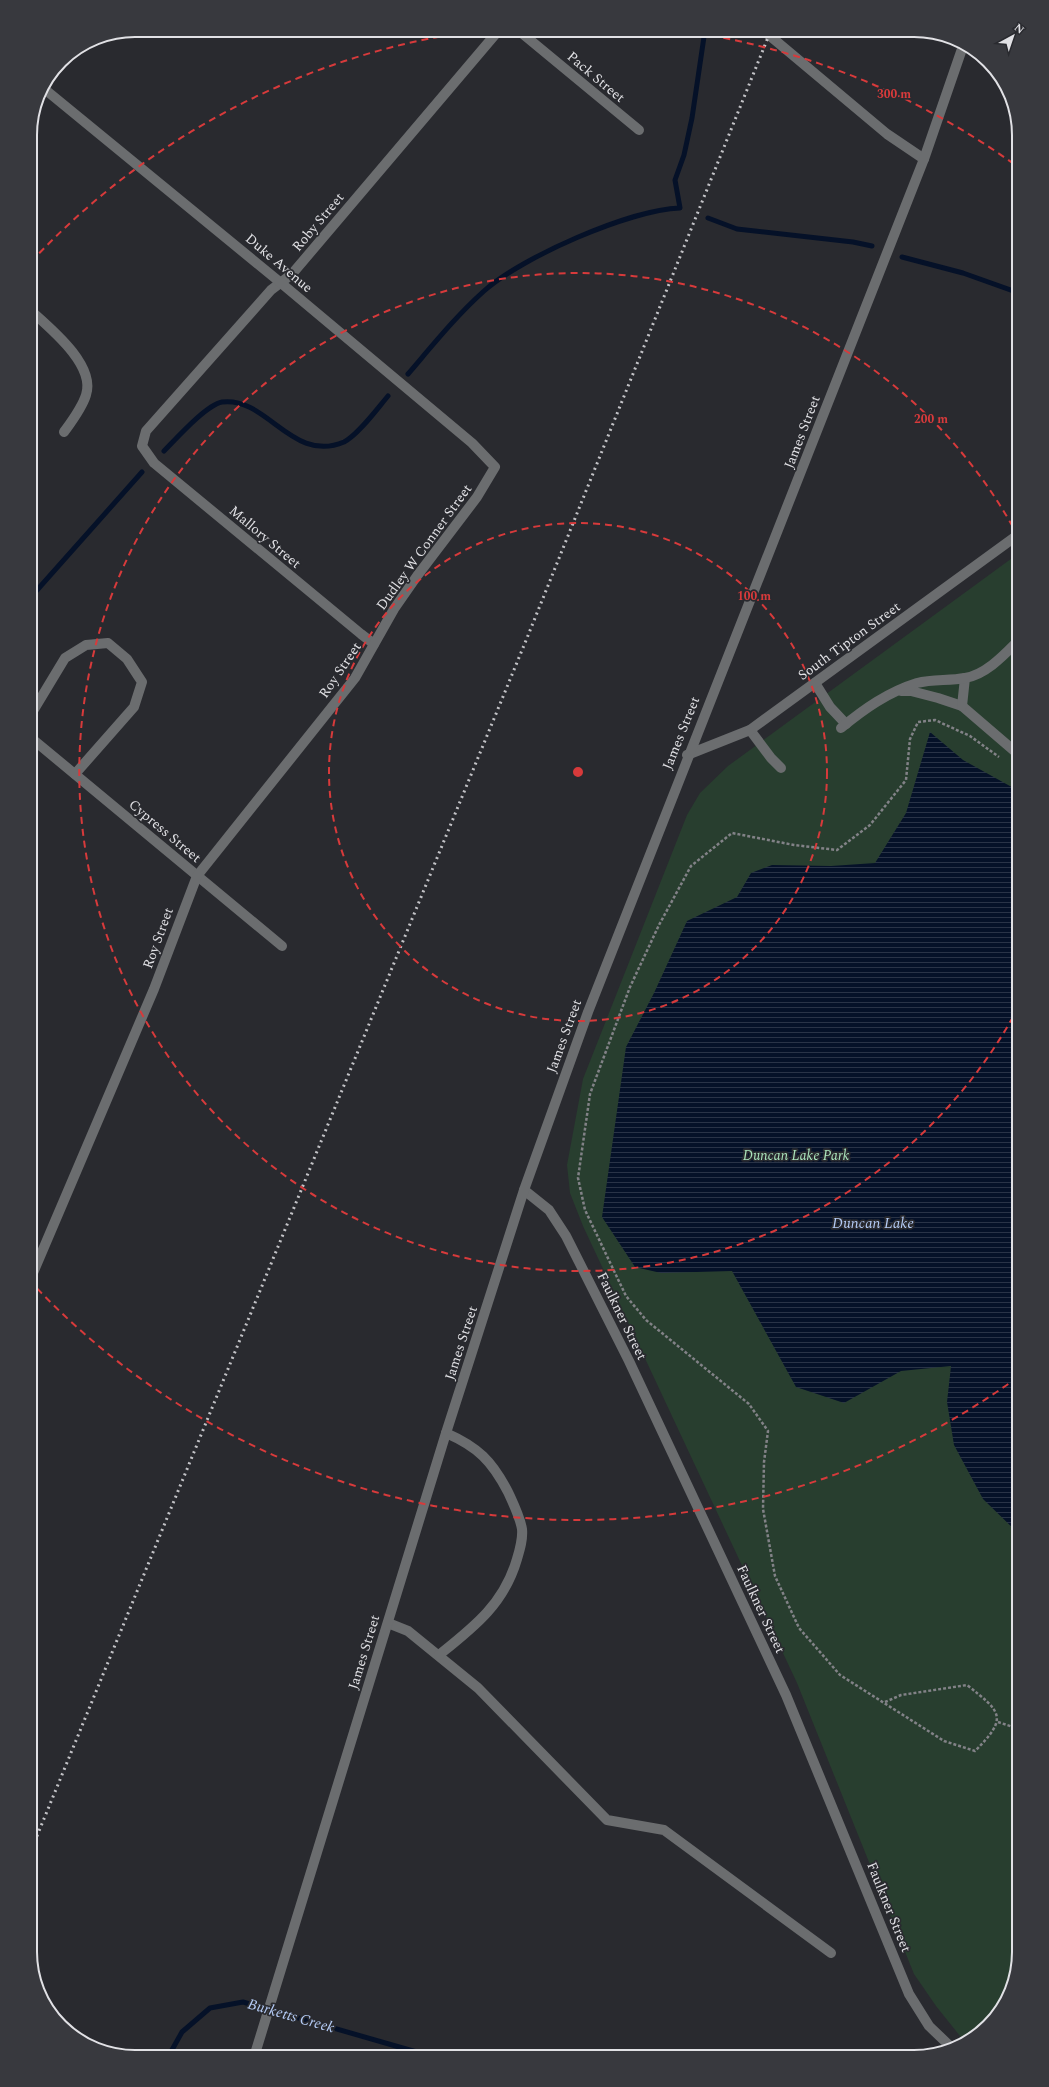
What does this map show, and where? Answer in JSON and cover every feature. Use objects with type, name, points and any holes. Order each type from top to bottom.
[{"type":"street","name":"Roby Street","points":[[142,446],[146,431],[271,290],[292,274],[493,37]]},
{"type":"street","name":"Pack Street","points":[[526,37],[639,130]]},
{"type":"street","points":[[771,37],[887,134],[924,158]]},
{"type":"street","name":"James Street","points":[[256,2050],[446,1433],[524,1190],[588,1012],[688,754],[779,530],[924,158],[961,49]]},
{"type":"street","name":"Duke Avenue","points":[[47,91],[281,283],[472,443],[495,466]]},
{"type":"street","points":[[37,316],[68,345],[86,373],[87,394],[64,432]]},
{"type":"street","name":"Mallory Street","points":[[142,446],[154,463],[374,644]]},
{"type":"street","name":"Dudley W Conner Street","points":[[374,644],[394,609],[417,576],[478,498],[495,466]]},
{"type":"street","name":"South Tipton Street","points":[[688,754],[750,730],[1012,539]]},
{"type":"street","points":[[37,704],[65,658],[86,645],[108,643],[127,659],[142,682],[134,707],[74,774]]},
{"type":"street","name":"Roy Street","points":[[37,1264],[154,989],[197,876],[355,678],[374,644]]},
{"type":"street","points":[[814,683],[844,726],[882,698],[895,691],[917,683],[940,679],[965,678],[975,675],[990,666],[1012,646]]},
{"type":"street","points":[[962,706],[965,678]]},
{"type":"street","points":[[895,691],[911,691],[962,706],[1012,749]]},
{"type":"street","points":[[750,730],[771,758],[781,768]]},
{"type":"street","name":"Cypress Street","points":[[37,743],[282,946]]},
{"type":"street","name":"Faulkner Street","points":[[524,1190],[549,1210],[566,1236],[629,1361],[786,1696],[910,1994],[929,2026],[948,2044]]},
{"type":"street","points":[[438,1655],[484,1617],[500,1598],[512,1577],[521,1540],[522,1528],[512,1500],[499,1474],[479,1451],[467,1442],[446,1433]]},
{"type":"street","points":[[388,1623],[408,1631],[478,1688],[607,1820],[664,1830],[831,1953]]},
{"type":"path","points":[[885,1702],[901,1695],[967,1685],[993,1706],[998,1722],[992,1734],[975,1750],[944,1741],[885,1702],[840,1675],[799,1628],[775,1576],[763,1509],[764,1462],[768,1431],[749,1404],[646,1320],[626,1296],[585,1210],[578,1178],[590,1094],[630,987],[659,925],[691,866],[732,833],[794,845],[838,850],[870,825],[906,780],[910,739],[918,722],[935,720],[970,736],[1005,762]]},
{"type":"path","points":[[998,1722],[1012,1727]]},
{"type":"green space","name":"Duncan Lake Park","points":[[1012,558],[1012,1952],[1009,1978],[1005,1990],[996,2007],[979,2026],[962,2038],[936,2006],[914,1974],[797,1683],[583,1226],[570,1193],[567,1165],[583,1079],[687,815],[700,793],[728,766]]},
{"type":"water","name":"Duncan Lake","points":[[930,732],[963,760],[1012,787],[1012,1527],[983,1499],[954,1445],[947,1402],[951,1366],[901,1371],[844,1403],[796,1387],[732,1271],[661,1273],[635,1267],[602,1217],[626,1047],[654,993],[687,921],[737,897],[751,873],[772,865],[831,866],[875,863],[906,813]]},
{"type":"waterway","points":[[408,374],[444,331],[484,291],[523,264],[549,250],[606,226],[633,217],[680,208],[675,180],[684,155],[692,118],[704,37]]},
{"type":"waterway","points":[[708,218],[737,229],[853,242],[872,246]]},
{"type":"waterway","points":[[902,257],[963,273],[1012,290]]},
{"type":"waterway","points":[[164,451],[183,431],[208,409],[215,404],[222,402],[238,403],[253,409],[294,437],[309,444],[326,446],[344,442],[361,428],[388,396]]},
{"type":"waterway","points":[[37,590],[142,472]]},
{"type":"waterway","name":"Burketts Creek","points":[[172,2050],[182,2032],[210,2008],[243,2002],[410,2050]]},
{"type":"railway","points":[[37,1836],[527,638],[768,37]]}]
